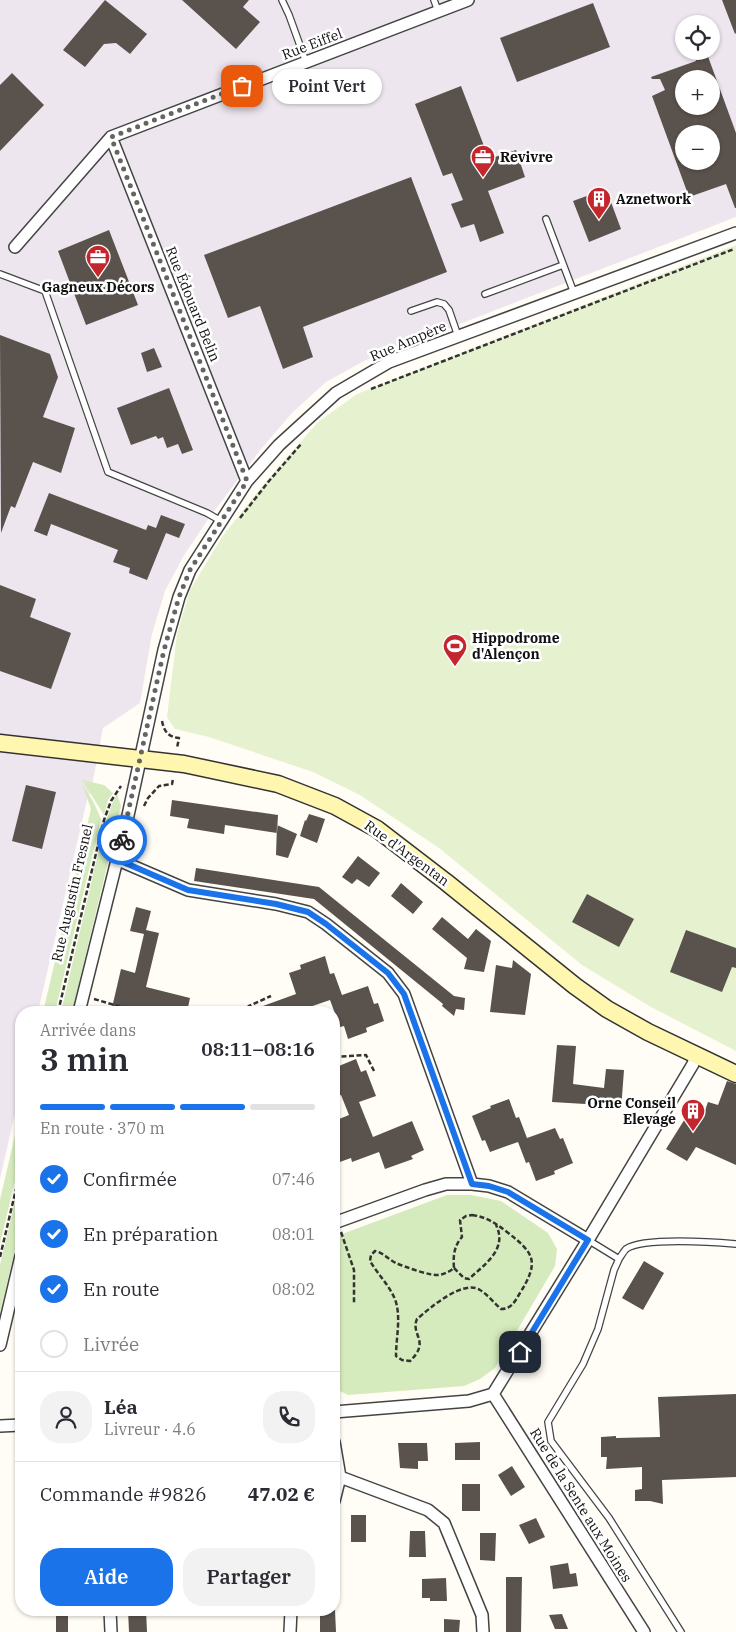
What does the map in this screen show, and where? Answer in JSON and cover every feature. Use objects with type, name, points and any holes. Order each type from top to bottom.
[{"type":"main road","name":"Rue d'Argentan","points":[[0,743],[184,764],[278,784],[335,806],[377,829],[607,1009],[648,1032],[736,1074]]},
{"type":"street","name":"Rue Eiffel","points":[[111,137],[306,62],[436,6],[468,0]]},
{"type":"street","points":[[15,247],[111,137]]},
{"type":"street","name":"Rue Édouard Belin","points":[[111,137],[247,481]]},
{"type":"street","name":"Rue Ampère","points":[[116,859],[127,820],[164,650],[179,597],[190,570],[247,481],[280,445],[336,393],[389,362],[736,233]]},
{"type":"street","points":[[80,1006],[116,859],[188,890],[276,904],[308,912],[388,973],[404,994],[472,1184]]},
{"type":"street","points":[[340,1412],[469,1401],[493,1394],[588,1240],[696,1055]]},
{"type":"street","points":[[340,1220],[446,1184],[472,1184],[489,1186],[508,1192],[588,1240]]},
{"type":"street","points":[[0,1345],[15,1281]]},
{"type":"street","name":"Rue de la Sente aux Moines","points":[[493,1394],[644,1632]]},
{"type":"street","points":[[0,1426],[15,1425]]},
{"type":"street","points":[[340,1477],[428,1510],[444,1523],[482,1615],[483,1632]]},
{"type":"street","points":[[110,1616],[111,1632]]},
{"type":"street","points":[[290,1632],[291,1616]]},
{"type":"lane","points":[[282,0],[306,62]]},
{"type":"lane","points":[[546,219],[574,293]]},
{"type":"lane","points":[[485,294],[563,265]]},
{"type":"lane","points":[[0,274],[45,291],[108,472],[207,513],[221,521]]},
{"type":"lane","points":[[411,311],[437,302],[444,304],[449,310],[458,336]]},
{"type":"lane","points":[[588,1240],[619,1259]]},
{"type":"lane","points":[[681,1632],[609,1518],[551,1441],[548,1422],[583,1364],[598,1329],[614,1270],[626,1250],[645,1243],[736,1244]]},
{"type":"path","points":[[368,390],[736,248]]},
{"type":"path","points":[[236,524],[304,442]]},
{"type":"path","name":"Rue Augustin Fresnel","points":[[59,1006],[104,820],[111,801],[125,779]]},
{"type":"path","points":[[83,995],[119,1006]]},
{"type":"path","points":[[249,1006],[271,996]]},
{"type":"path","points":[[340,1057],[366,1055],[375,1073]]},
{"type":"path","points":[[0,1256],[15,1193]]},
{"type":"path","points":[[454,1268],[440,1275],[432,1275],[395,1263],[375,1251],[371,1255],[370,1261],[394,1298],[398,1324],[396,1356],[402,1360],[410,1361],[418,1353],[420,1343],[415,1324],[417,1319],[459,1290],[472,1287],[480,1290],[501,1309],[507,1309],[512,1305],[531,1275],[532,1262],[530,1253],[525,1246],[495,1222],[472,1215],[460,1220],[462,1237],[455,1250],[453,1258],[454,1268],[464,1278],[469,1279],[494,1255],[500,1240],[495,1222]]},
{"type":"path","points":[[340,1235],[354,1270],[354,1303]]},
{"type":"shaded area","points":[[0,0],[736,0],[736,217],[364,361],[326,382],[292,413],[261,449],[209,518],[183,557],[165,591],[152,634],[140,703],[103,728],[91,791],[87,800],[39,1006],[15,1006],[15,1113],[0,1179]]},
{"type":"green space","name":"Hippodrome d'Alençon","points":[[736,245],[736,1051],[651,1007],[582,965],[439,848],[360,795],[313,772],[209,737],[175,729],[167,717],[177,634],[190,590],[222,537],[264,484],[317,423],[357,394]]},
{"type":"green space","points":[[82,780],[104,785],[113,793],[108,800],[104,815]]},
{"type":"green space","points":[[82,784],[93,801],[101,819],[56,1006],[44,1006],[91,809]]},
{"type":"green space","points":[[117,794],[121,806],[117,822],[102,834],[112,804]]},
{"type":"green space","points":[[116,829],[73,1006],[62,1006],[101,841]]},
{"type":"green space","points":[[15,1135],[15,1180],[0,1244],[0,1200]]},
{"type":"green space","points":[[447,1195],[471,1195],[501,1201],[548,1233],[557,1249],[555,1266],[495,1368],[480,1379],[464,1386],[348,1395],[340,1391],[340,1235]]},
{"type":"green space","points":[[15,1201],[15,1249],[0,1313],[0,1265]]},
{"type":"building","points":[[105,0],[147,34],[130,54],[116,43],[104,44],[85,67],[63,50]]},
{"type":"building","points":[[182,0],[249,0],[243,7],[260,22],[236,49]]},
{"type":"building","points":[[722,0],[736,0],[735,34]]},
{"type":"building","points":[[593,3],[610,47],[517,82],[500,38]]},
{"type":"building","points":[[709,60],[713,70],[675,70],[675,115],[720,115],[720,89],[736,133],[736,208],[726,184],[689,197],[679,170],[720,170],[720,125],[675,125],[675,159],[652,96],[665,90],[660,79],[652,79],[651,77],[696,61]]},
{"type":"building","points":[[12,73],[44,105],[0,151],[0,85]]},
{"type":"building","points":[[461,86],[489,159],[516,150],[525,177],[488,191],[504,233],[480,242],[474,224],[461,228],[451,204],[463,200],[452,173],[443,176],[415,104]]},
{"type":"building","points":[[411,177],[447,272],[303,327],[313,357],[283,369],[260,306],[228,318],[204,255]]},
{"type":"building","name":"Aznetwork","points":[[606,189],[621,229],[589,242],[573,201]]},
{"type":"building","name":"Gagneux Décors","points":[[109,230],[138,305],[86,325],[58,251]]},
{"type":"building","points":[[0,335],[50,354],[58,377],[43,417],[75,428],[61,473],[33,462],[15,508],[11,506],[1,533]]},
{"type":"building","points":[[154,348],[162,367],[147,372],[141,353]]},
{"type":"building","points":[[169,388],[193,450],[182,454],[178,444],[167,448],[163,437],[158,439],[156,436],[131,445],[117,408]]},
{"type":"building","points":[[49,493],[146,530],[148,525],[156,528],[161,515],[185,524],[179,538],[166,533],[147,580],[129,573],[130,568],[113,562],[118,550],[51,524],[47,536],[34,531]]},
{"type":"building","points":[[0,585],[36,599],[30,617],[71,633],[51,689],[0,671]]},
{"type":"building","points":[[26,785],[56,792],[42,849],[12,841]]},
{"type":"building","points":[[172,800],[278,815],[277,833],[225,825],[224,834],[187,828],[189,819],[170,816]]},
{"type":"building","points":[[309,814],[325,819],[317,843],[300,836]]},
{"type":"building","points":[[277,825],[297,834],[288,858],[276,855]]},
{"type":"building","points":[[358,856],[380,873],[369,887],[357,879],[352,884],[342,877]]},
{"type":"building","points":[[196,868],[319,887],[454,996],[465,998],[464,1010],[456,1009],[454,1016],[442,1006],[443,1004],[314,899],[194,881]]},
{"type":"building","points":[[401,883],[423,902],[413,914],[391,896]]},
{"type":"building","points":[[587,894],[634,919],[619,947],[572,922]]},
{"type":"building","points":[[136,907],[151,911],[146,930],[159,933],[146,987],[190,998],[188,1006],[112,1006],[121,969],[135,973],[144,934],[130,931]]},
{"type":"building","points":[[442,917],[468,939],[476,929],[491,941],[484,972],[464,969],[467,958],[432,929]]},
{"type":"building","points":[[686,930],[736,948],[736,968],[732,967],[722,992],[670,972]]},
{"type":"building","points":[[325,956],[330,974],[334,973],[342,995],[368,986],[374,1004],[378,1003],[384,1021],[366,1028],[367,1032],[348,1039],[344,1026],[340,1027],[340,1006],[332,1006],[330,1000],[312,1006],[263,1006],[296,994],[289,973],[301,969],[300,965]]},
{"type":"building","points":[[513,960],[531,974],[525,1015],[490,1012],[496,965],[512,968]]},
{"type":"building","points":[[557,1045],[576,1046],[573,1084],[604,1088],[606,1069],[624,1070],[621,1110],[602,1108],[602,1105],[552,1102]]},
{"type":"building","points":[[356,1059],[361,1072],[366,1070],[376,1096],[359,1102],[373,1137],[412,1121],[424,1150],[411,1156],[413,1159],[385,1169],[379,1152],[352,1162],[351,1158],[340,1162],[340,1119],[349,1115],[340,1095],[340,1066]]},
{"type":"building","points":[[727,1081],[736,1084],[736,1165],[696,1147],[687,1161],[666,1149],[688,1114],[702,1119],[708,1102],[718,1105]]},
{"type":"building","points":[[509,1099],[516,1118],[519,1117],[527,1138],[555,1128],[560,1139],[563,1138],[573,1163],[554,1171],[555,1174],[536,1181],[529,1162],[526,1163],[518,1142],[490,1152],[485,1140],[482,1141],[472,1116],[491,1108],[490,1106]]},
{"type":"building","points":[[644,1261],[664,1273],[643,1310],[622,1298]]},
{"type":"building","points":[[736,1394],[736,1477],[662,1480],[663,1504],[650,1501],[635,1501],[635,1490],[642,1489],[642,1467],[606,1469],[607,1457],[601,1457],[601,1437],[660,1437],[658,1397]]},
{"type":"building","points":[[480,1442],[480,1460],[455,1460],[455,1443]]},
{"type":"building","points":[[398,1443],[427,1443],[428,1461],[418,1461],[418,1469],[400,1468]]},
{"type":"building","points":[[512,1466],[525,1487],[511,1496],[498,1475]]},
{"type":"building","points":[[462,1484],[480,1484],[480,1511],[462,1511]]},
{"type":"building","points":[[351,1515],[366,1515],[366,1542],[351,1542]]},
{"type":"building","points":[[536,1518],[545,1537],[529,1544],[519,1525]]},
{"type":"building","points":[[410,1531],[425,1531],[426,1557],[409,1557]]},
{"type":"building","points":[[480,1533],[496,1533],[495,1561],[480,1560]]},
{"type":"building","points":[[568,1563],[570,1574],[576,1573],[578,1586],[553,1589],[550,1566]]},
{"type":"building","points":[[506,1577],[522,1577],[521,1632],[506,1632]]},
{"type":"building","points":[[446,1578],[447,1601],[430,1601],[430,1598],[422,1598],[422,1579]]},
{"type":"building","points":[[562,1614],[568,1629],[555,1629],[549,1615]]},
{"type":"building","points":[[56,1616],[68,1616],[68,1632],[56,1632]]},
{"type":"building","points":[[128,1616],[146,1616],[147,1632],[129,1632]]},
{"type":"building","points":[[320,1616],[335,1616],[336,1632],[320,1632]]},
{"type":"building","points":[[444,1619],[460,1620],[459,1632],[444,1632]]},
{"type":"way so far","points":[[122,840],[156,681],[179,597],[190,570],[247,481],[111,137],[242,86]]},
{"type":"place","name":"Point Vert","points":[[242,86]]},
{"type":"place","name":"Revivre","points":[[483,178]]},
{"type":"place","name":"Aznetwork","points":[[599,220]]},
{"type":"place","name":"Gagneux Décors","points":[[98,278]]},
{"type":"place","name":"Hippodrome d'Alençon","points":[[455,667]]},
{"type":"place","name":"Orne Conseil Elevage","points":[[693,1132]]},
{"type":"route","points":[[122,840],[116,859],[188,890],[276,904],[308,912],[388,973],[404,994],[472,1184],[489,1186],[508,1192],[588,1240],[520,1352]]}]
